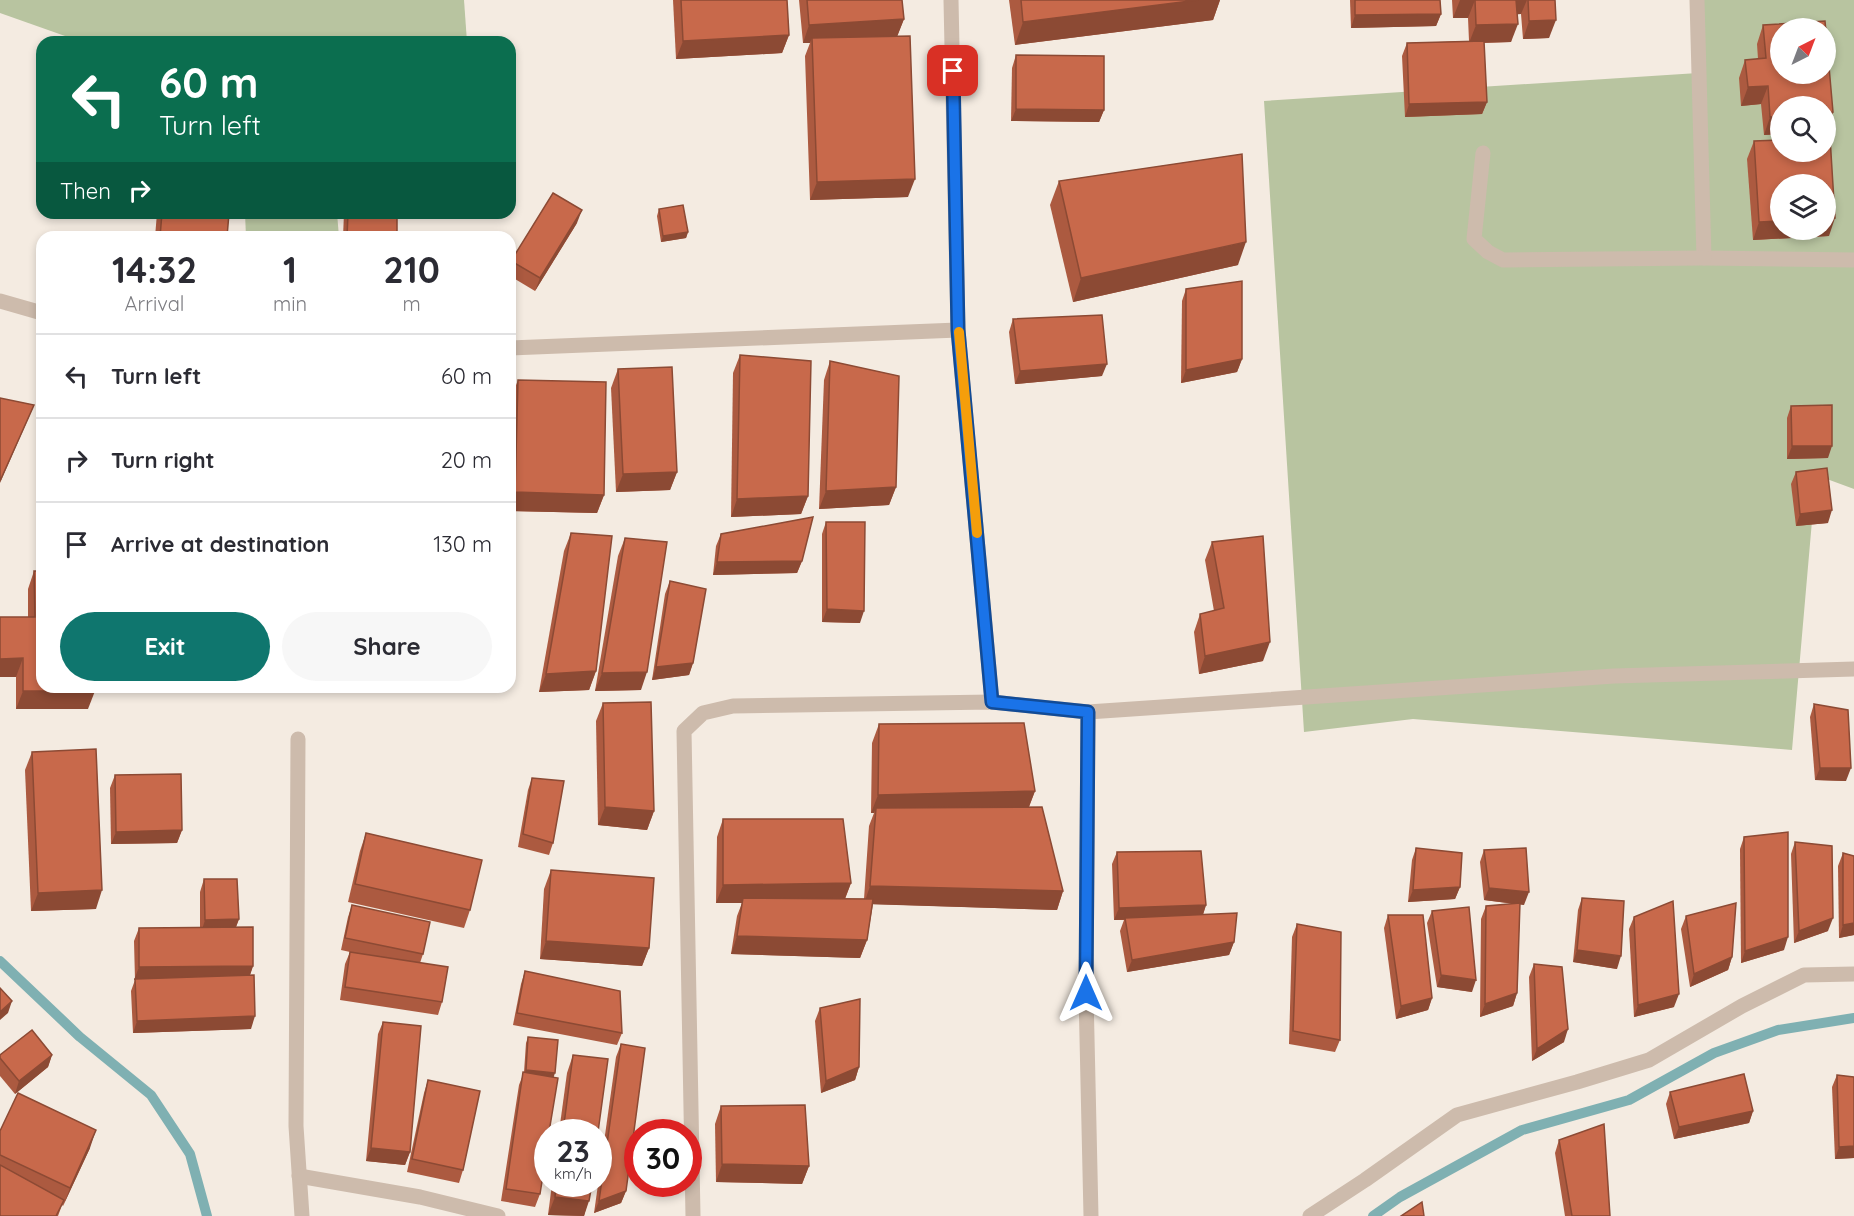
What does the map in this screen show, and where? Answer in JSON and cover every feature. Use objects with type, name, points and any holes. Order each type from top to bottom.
[{"type":"street","points":[[951,0],[958,330],[992,702]]},
{"type":"street","points":[[1697,0],[1704,258]]},
{"type":"street","points":[[1483,153],[1474,239],[1488,252],[1503,260],[1704,258],[1854,260]]},
{"type":"street","points":[[0,301],[36,311]]},
{"type":"street","points":[[516,348],[958,330]]},
{"type":"street","points":[[693,1216],[684,731],[703,713],[733,706],[992,702],[1088,712],[1614,676],[1854,669]]},
{"type":"street","points":[[1088,712],[1086,993],[1090,1216]]},
{"type":"street","points":[[298,739],[296,1126],[302,1216]]},
{"type":"street","points":[[1310,1216],[1457,1114],[1649,1060],[1742,1006],[1804,975],[1854,974]]},
{"type":"street","points":[[299,1176],[420,1197],[498,1216]]},
{"type":"green space","points":[[0,0],[464,0],[467,36],[65,36],[0,13]]},
{"type":"green space","points":[[1696,0],[1854,0],[1854,489],[1816,475],[1792,750],[1413,719],[1304,732],[1264,101],[1698,73]]},
{"type":"green space","points":[[245,219],[338,219],[338,231],[246,231]]},
{"type":"building","points":[[681,0],[787,0],[789,35],[683,41]]},
{"type":"building","points":[[807,0],[902,0],[904,19],[809,25]]},
{"type":"building","points":[[1021,0],[1198,0],[1023,22]]},
{"type":"building","points":[[1355,0],[1440,0],[1441,14],[1355,15]]},
{"type":"building","points":[[1475,0],[1516,0],[1518,24],[1476,25]]},
{"type":"building","points":[[1528,0],[1555,0],[1556,20],[1529,21]]},
{"type":"building","points":[[1763,25],[1770,25],[1770,84],[1831,84],[1832,96],[1770,96],[1770,117],[1768,86],[1748,87],[1745,60],[1766,58]]},
{"type":"building","points":[[910,36],[915,179],[817,182],[812,38]]},
{"type":"building","points":[[1484,41],[1487,102],[1409,104],[1407,43]]},
{"type":"building","points":[[1016,55],[1104,56],[1104,110],[1016,109]]},
{"type":"building","points":[[1770,140],[1770,162],[1832,162],[1832,174],[1770,174],[1770,221],[1759,222],[1754,141]]},
{"type":"building","points":[[1242,154],[1246,242],[1081,278],[1059,181]]},
{"type":"building","points":[[553,193],[582,210],[540,278],[516,264],[516,253]]},
{"type":"building","points":[[683,205],[688,232],[663,236],[659,209]]},
{"type":"building","points":[[162,219],[228,219],[228,231],[160,231]]},
{"type":"building","points":[[348,219],[397,219],[397,231],[347,231]]},
{"type":"building","points":[[1242,281],[1242,359],[1186,370],[1186,289]]},
{"type":"building","points":[[1102,315],[1107,364],[1020,371],[1013,319]]},
{"type":"building","points":[[740,355],[811,361],[808,496],[737,499]]},
{"type":"building","points":[[830,361],[899,376],[896,487],[826,491]]},
{"type":"building","points":[[672,367],[677,472],[623,474],[618,369]]},
{"type":"building","points":[[518,380],[606,382],[604,495],[516,492]]},
{"type":"building","points":[[0,398],[34,405],[0,481]]},
{"type":"building","points":[[1832,405],[1832,446],[1792,446],[1791,406]]},
{"type":"building","points":[[1827,468],[1832,510],[1800,514],[1796,472]]},
{"type":"building","points":[[813,517],[802,561],[717,562],[721,534]]},
{"type":"building","points":[[826,522],[865,522],[864,611],[827,609]]},
{"type":"building","points":[[571,533],[612,536],[596,671],[546,674]]},
{"type":"building","points":[[1263,536],[1270,642],[1205,656],[1200,614],[1224,608],[1212,542]]},
{"type":"building","points":[[625,538],[667,542],[647,672],[602,673]]},
{"type":"building","points":[[34,571],[36,571],[36,691],[23,691],[23,658],[0,659],[0,617],[35,617]]},
{"type":"building","points":[[670,581],[706,589],[693,663],[656,667]]},
{"type":"building","points":[[651,702],[654,811],[605,807],[603,703]]},
{"type":"building","points":[[1814,704],[1848,710],[1851,768],[1820,768]]},
{"type":"building","points":[[1024,723],[1035,791],[878,795],[879,724]]},
{"type":"building","points":[[96,749],[102,890],[38,893],[32,752]]},
{"type":"building","points":[[181,774],[182,830],[116,832],[115,775]]},
{"type":"building","points":[[532,778],[564,781],[553,843],[523,834]]},
{"type":"building","points":[[1042,807],[1063,891],[870,886],[876,808]]},
{"type":"building","points":[[723,819],[843,819],[851,883],[723,885]]},
{"type":"building","points":[[1788,832],[1788,937],[1745,951],[1744,837]]},
{"type":"building","points":[[366,833],[482,860],[470,910],[355,884]]},
{"type":"building","points":[[1795,842],[1832,846],[1833,918],[1799,931]]},
{"type":"building","points":[[1416,848],[1462,853],[1460,887],[1413,890]]},
{"type":"building","points":[[1526,848],[1529,892],[1489,888],[1484,850]]},
{"type":"building","points":[[1201,851],[1206,905],[1119,908],[1117,852]]},
{"type":"building","points":[[1843,853],[1854,856],[1854,923],[1843,925]]},
{"type":"building","points":[[551,870],[654,878],[649,948],[546,941]]},
{"type":"building","points":[[204,879],[237,879],[239,919],[205,920]]},
{"type":"building","points":[[743,898],[873,899],[867,940],[737,936]]},
{"type":"building","points":[[1582,898],[1624,901],[1621,956],[1577,950]]},
{"type":"building","points":[[1673,901],[1679,994],[1638,1005],[1634,917]]},
{"type":"building","points":[[1520,903],[1517,993],[1485,1004],[1486,906]]},
{"type":"building","points":[[1736,903],[1732,957],[1694,974],[1686,916]]},
{"type":"building","points":[[352,905],[430,922],[423,954],[345,938]]},
{"type":"building","points":[[1469,907],[1476,980],[1441,975],[1432,911]]},
{"type":"building","points":[[1237,913],[1234,942],[1132,960],[1125,918]]},
{"type":"building","points":[[1388,915],[1423,915],[1432,998],[1401,1006]]},
{"type":"building","points":[[1297,924],[1341,932],[1340,1040],[1293,1031]]},
{"type":"building","points":[[253,927],[253,966],[139,967],[139,928]]},
{"type":"building","points":[[350,952],[448,967],[442,1002],[345,987]]},
{"type":"building","points":[[1534,964],[1562,967],[1568,1029],[1537,1049]]},
{"type":"building","points":[[525,971],[620,991],[622,1033],[517,1013]]},
{"type":"building","points":[[254,975],[255,1016],[137,1021],[135,979]]},
{"type":"building","points":[[0,988],[12,1001],[0,1012]]},
{"type":"building","points":[[860,999],[859,1067],[826,1081],[820,1008]]},
{"type":"building","points":[[383,1022],[421,1026],[410,1152],[371,1148]]},
{"type":"building","points":[[32,1030],[52,1055],[19,1081],[0,1055]]},
{"type":"building","points":[[528,1037],[558,1040],[555,1073],[526,1070]]},
{"type":"building","points":[[621,1044],[645,1048],[636,1119],[624,1119],[624,1192],[612,1196],[610,1119]]},
{"type":"building","points":[[573,1055],[608,1059],[600,1119],[565,1119]]},
{"type":"building","points":[[523,1072],[558,1078],[551,1119],[534,1119],[534,1193],[506,1189]]},
{"type":"building","points":[[1744,1074],[1753,1111],[1679,1127],[1670,1092]]},
{"type":"building","points":[[1837,1075],[1854,1077],[1854,1146],[1839,1147]]},
{"type":"building","points":[[428,1080],[480,1091],[463,1170],[412,1159]]},
{"type":"building","points":[[18,1093],[96,1130],[70,1188],[0,1155],[0,1131]]},
{"type":"building","points":[[805,1105],[809,1166],[722,1164],[721,1106]]},
{"type":"building","points":[[1604,1124],[1610,1216],[1572,1216],[1559,1140]]},
{"type":"building","points":[[0,1165],[64,1200],[56,1216],[0,1216]]},
{"type":"building","points":[[555,1197],[590,1197],[589,1201]]},
{"type":"building","points":[[1422,1202],[1424,1216],[1401,1216]]},
{"type":"waterway","points":[[0,961],[80,1037],[151,1095],[190,1154],[207,1216]]},
{"type":"waterway","points":[[1373,1216],[1400,1197],[1522,1130],[1629,1100],[1714,1053],[1778,1030],[1854,1018]]},
{"type":"slow traffic","points":[[959,332],[977,533]]},
{"type":"route","points":[[953,71],[958,330],[992,702],[1088,712],[1086,993]]}]
